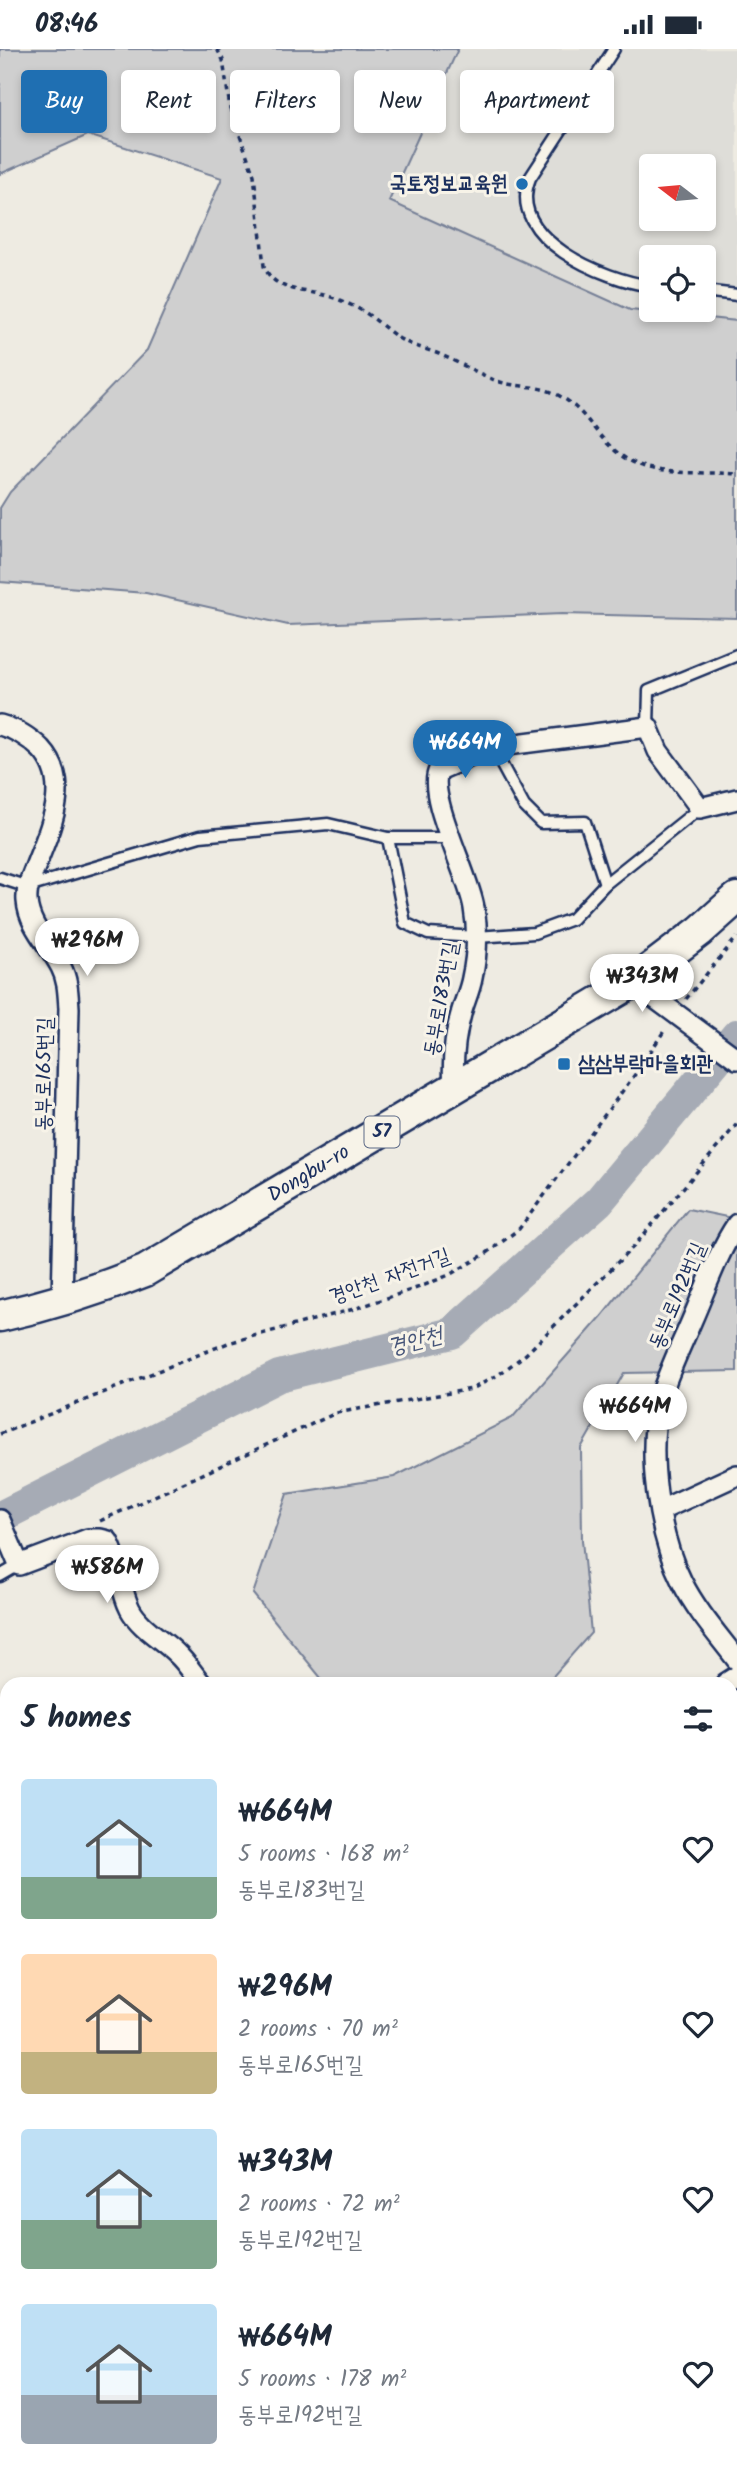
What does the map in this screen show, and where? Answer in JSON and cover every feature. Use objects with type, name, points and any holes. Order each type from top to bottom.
[{"type":"main road","name":"Dongbu-ro","points":[[0,1316],[108,1286],[145,1271],[579,1012],[638,985],[737,898]]},
{"type":"main road","points":[[0,1326],[65,1310],[153,1277],[709,942],[737,915]]},
{"type":"street","name":"동부로165번길","points":[[0,725],[24,735],[36,744],[54,768],[57,782],[57,799],[52,819],[27,887],[27,900],[30,916],[68,983],[62,1300]]},
{"type":"street","name":"동부로183번길","points":[[454,1089],[452,1065],[455,1043],[472,978],[477,937],[471,891],[440,807],[435,777],[446,765],[492,747],[648,727]]},
{"type":"street","points":[[648,727],[658,751],[700,808],[737,799]]},
{"type":"street","points":[[638,985],[737,1059]]},
{"type":"street","name":"동부로192번길","points":[[737,1224],[666,1382],[660,1401],[655,1448],[661,1510],[669,1551],[683,1584],[737,1660]]},
{"type":"street","points":[[661,1510],[737,1475]]},
{"type":"street","points":[[0,1520],[19,1565],[88,1539],[108,1542],[113,1550],[120,1583],[130,1609],[139,1621],[179,1655],[196,1677]]},
{"type":"lane","points":[[614,49],[530,178],[525,190],[525,204],[531,221],[548,240],[576,260],[606,275],[639,284]]},
{"type":"lane","points":[[716,292],[737,295]]},
{"type":"lane","points":[[648,727],[649,691],[737,655]]},
{"type":"lane","points":[[492,747],[524,806],[541,823],[585,822],[605,884]]},
{"type":"lane","points":[[388,838],[405,923],[428,934],[477,937],[534,933],[572,919],[605,884],[700,808]]},
{"type":"lane","points":[[0,878],[27,887],[200,836],[328,824],[388,838],[451,838]]},
{"type":"lane","points":[[0,1576],[19,1565]]},
{"type":"path","points":[[217,49],[223,60],[230,108],[254,175],[264,266],[275,283],[336,298],[370,315],[400,339],[494,380],[541,388],[553,393],[578,408],[619,454],[646,468],[672,473],[710,471],[737,474]]},
{"type":"path","name":"경안천 자전거길","points":[[0,1434],[228,1343],[354,1309],[420,1287],[449,1275],[487,1253],[519,1229],[639,1069],[675,1014],[737,937]]},
{"type":"path","points":[[97,1523],[336,1413],[472,1389],[498,1375],[526,1354],[635,1245],[737,1124]]},
{"type":"shaded area","points":[[0,49],[458,49],[446,75],[446,70],[354,70],[354,133],[420,133],[389,201],[630,310],[639,311],[639,322],[716,322],[716,319],[737,321],[737,618],[562,614],[288,625],[146,593],[0,582],[0,508],[10,492],[147,350],[222,178],[88,135],[0,174]]},
{"type":"shaded area","name":"국토정보교육원","points":[[458,49],[737,49],[737,321],[716,319],[716,245],[639,245],[639,311],[630,310],[384,201],[417,133],[446,133],[446,74]]},
{"type":"shaded area","points":[[688,1209],[737,1219],[737,1371],[624,1373],[581,1448],[582,1540],[591,1633],[552,1677],[320,1677],[253,1594],[287,1494],[394,1477],[512,1418],[602,1316]]},
{"type":"waterway","name":"경안천","points":[[0,1517],[279,1376],[452,1333],[599,1201],[737,1035]]},
{"type":"place","name":"국토정보교육원","points":[[522,184]]},
{"type":"place","name":"삼삼부락마을회관","points":[[564,1064]]}]
